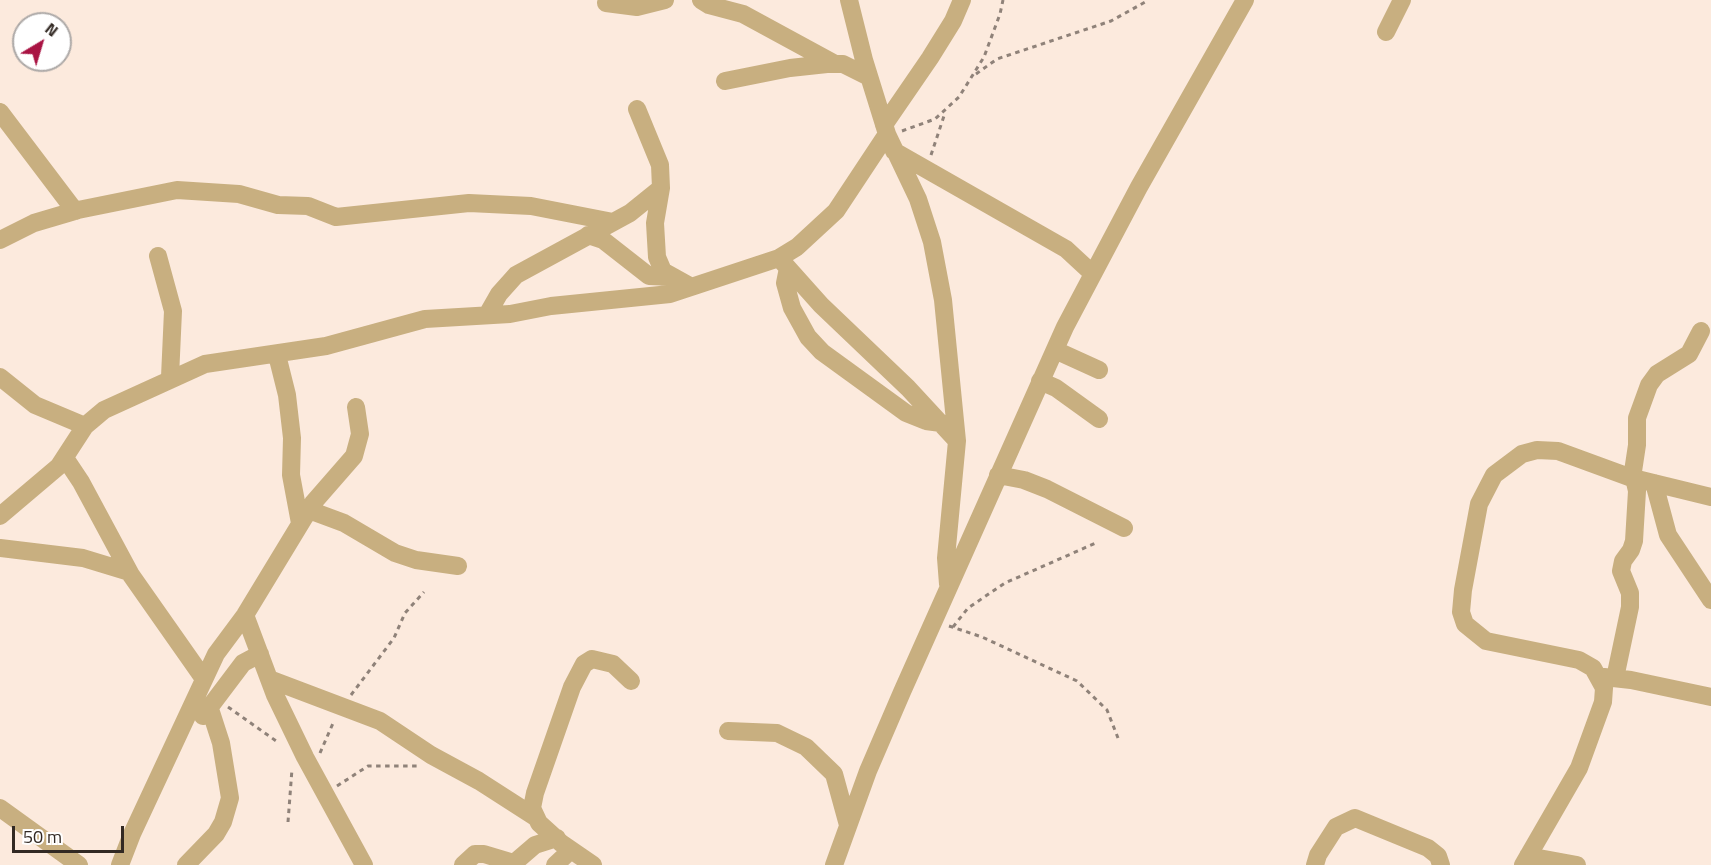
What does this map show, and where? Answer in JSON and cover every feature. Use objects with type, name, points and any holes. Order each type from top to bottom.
[{"type":"street","points":[[606,3],[637,7],[665,0]]},
{"type":"street","points":[[701,0],[709,5],[743,14],[835,64]]},
{"type":"street","points":[[849,0],[869,77],[888,137],[918,199],[932,242],[948,341],[957,441],[946,558],[948,589]]},
{"type":"street","points":[[0,516],[40,485],[65,458],[85,426],[104,410],[170,377],[205,364],[326,346],[426,319],[487,315],[670,294],[690,286],[784,263],[797,247],[836,211],[888,137],[930,58],[953,21],[962,0]]},
{"type":"street","points":[[834,865],[868,771],[1040,381],[1093,274],[1245,0]]},
{"type":"street","points":[[1386,32],[1402,0]]},
{"type":"street","points":[[725,81],[790,68],[835,64],[851,67],[869,77]]},
{"type":"street","points":[[637,109],[660,165],[661,188],[655,223],[657,257],[663,271],[690,286]]},
{"type":"street","points":[[0,112],[75,211]]},
{"type":"street","points":[[888,137],[926,169],[1066,249],[1093,274]]},
{"type":"street","points":[[487,315],[499,294],[516,275],[630,213],[661,188]]},
{"type":"street","points":[[0,240],[34,223],[75,211],[121,199],[177,190],[239,194],[278,205],[308,206],[336,216],[480,203],[531,206],[613,222]]},
{"type":"street","points":[[588,235],[603,240],[649,276],[673,277]]},
{"type":"street","points":[[158,256],[173,311],[170,377]]},
{"type":"street","points":[[784,263],[785,283],[792,308],[808,337],[822,352],[906,413],[926,421],[941,423]]},
{"type":"street","points":[[784,263],[858,343],[908,388],[957,441]]},
{"type":"street","points":[[1577,865],[1526,861],[1579,768],[1603,702],[1607,677],[1630,607],[1630,593],[1621,571],[1623,561],[1634,541],[1637,491],[1633,478],[1637,418],[1649,385],[1657,374],[1689,354],[1701,332]]},
{"type":"street","points":[[1055,350],[1099,370]]},
{"type":"street","points":[[277,355],[287,395],[292,438],[291,475],[304,517]]},
{"type":"street","points":[[0,377],[35,405],[85,426]]},
{"type":"street","points":[[1040,381],[1056,388],[1099,419]]},
{"type":"street","points":[[120,865],[132,834],[216,654],[245,615],[304,517],[326,486],[347,467],[354,456],[360,435],[356,407]]},
{"type":"street","points":[[1711,497],[1633,478],[1558,451],[1537,450],[1521,454],[1494,475],[1479,504],[1462,590],[1461,612],[1465,624],[1486,641],[1579,660],[1607,677],[1711,697]]},
{"type":"street","points":[[65,458],[91,500],[129,572],[204,679]]},
{"type":"street","points":[[998,475],[1024,480],[1056,493],[1124,528]]},
{"type":"street","points":[[1654,483],[1668,535],[1711,600]]},
{"type":"street","points":[[304,517],[344,523],[395,553],[416,560],[458,566]]},
{"type":"street","points":[[0,548],[83,558],[129,572]]},
{"type":"street","points":[[245,615],[269,680],[311,768],[364,865]]},
{"type":"street","points":[[178,639],[216,654]]},
{"type":"street","points":[[179,736],[213,704],[243,663],[260,654]]},
{"type":"street","points":[[535,817],[532,808],[535,793],[579,670],[592,659],[602,661],[613,664],[632,681]]},
{"type":"street","points":[[269,680],[341,709],[380,721],[535,817],[564,844],[593,865]]},
{"type":"street","points":[[186,865],[216,834],[223,822],[230,798],[213,704]]},
{"type":"street","points":[[728,731],[777,733],[806,747],[834,774],[848,825]]},
{"type":"street","points":[[0,808],[79,865]]},
{"type":"street","points":[[1315,865],[1322,846],[1336,827],[1342,822],[1355,818],[1428,848],[1438,856],[1441,865]]},
{"type":"street","points":[[463,865],[475,854],[484,854],[514,863],[535,844],[564,844]]},
{"type":"street","points":[[555,865],[564,844]]},
{"type":"path","points":[[888,137],[935,119],[946,111],[974,75],[992,37],[1003,0]]},
{"type":"path","points":[[974,75],[997,59],[1111,21],[1147,2]]},
{"type":"path","points":[[926,169],[946,111]]},
{"type":"path","points":[[953,627],[968,608],[1005,583],[1098,542]]},
{"type":"path","points":[[311,768],[341,709],[369,668],[394,638],[402,617],[424,592]]},
{"type":"path","points":[[933,623],[953,627],[1077,681],[1107,710],[1118,738]]},
{"type":"path","points":[[213,704],[282,744]]},
{"type":"path","points":[[324,793],[368,766],[418,766],[443,761]]},
{"type":"path","points":[[288,822],[293,764]]}]
